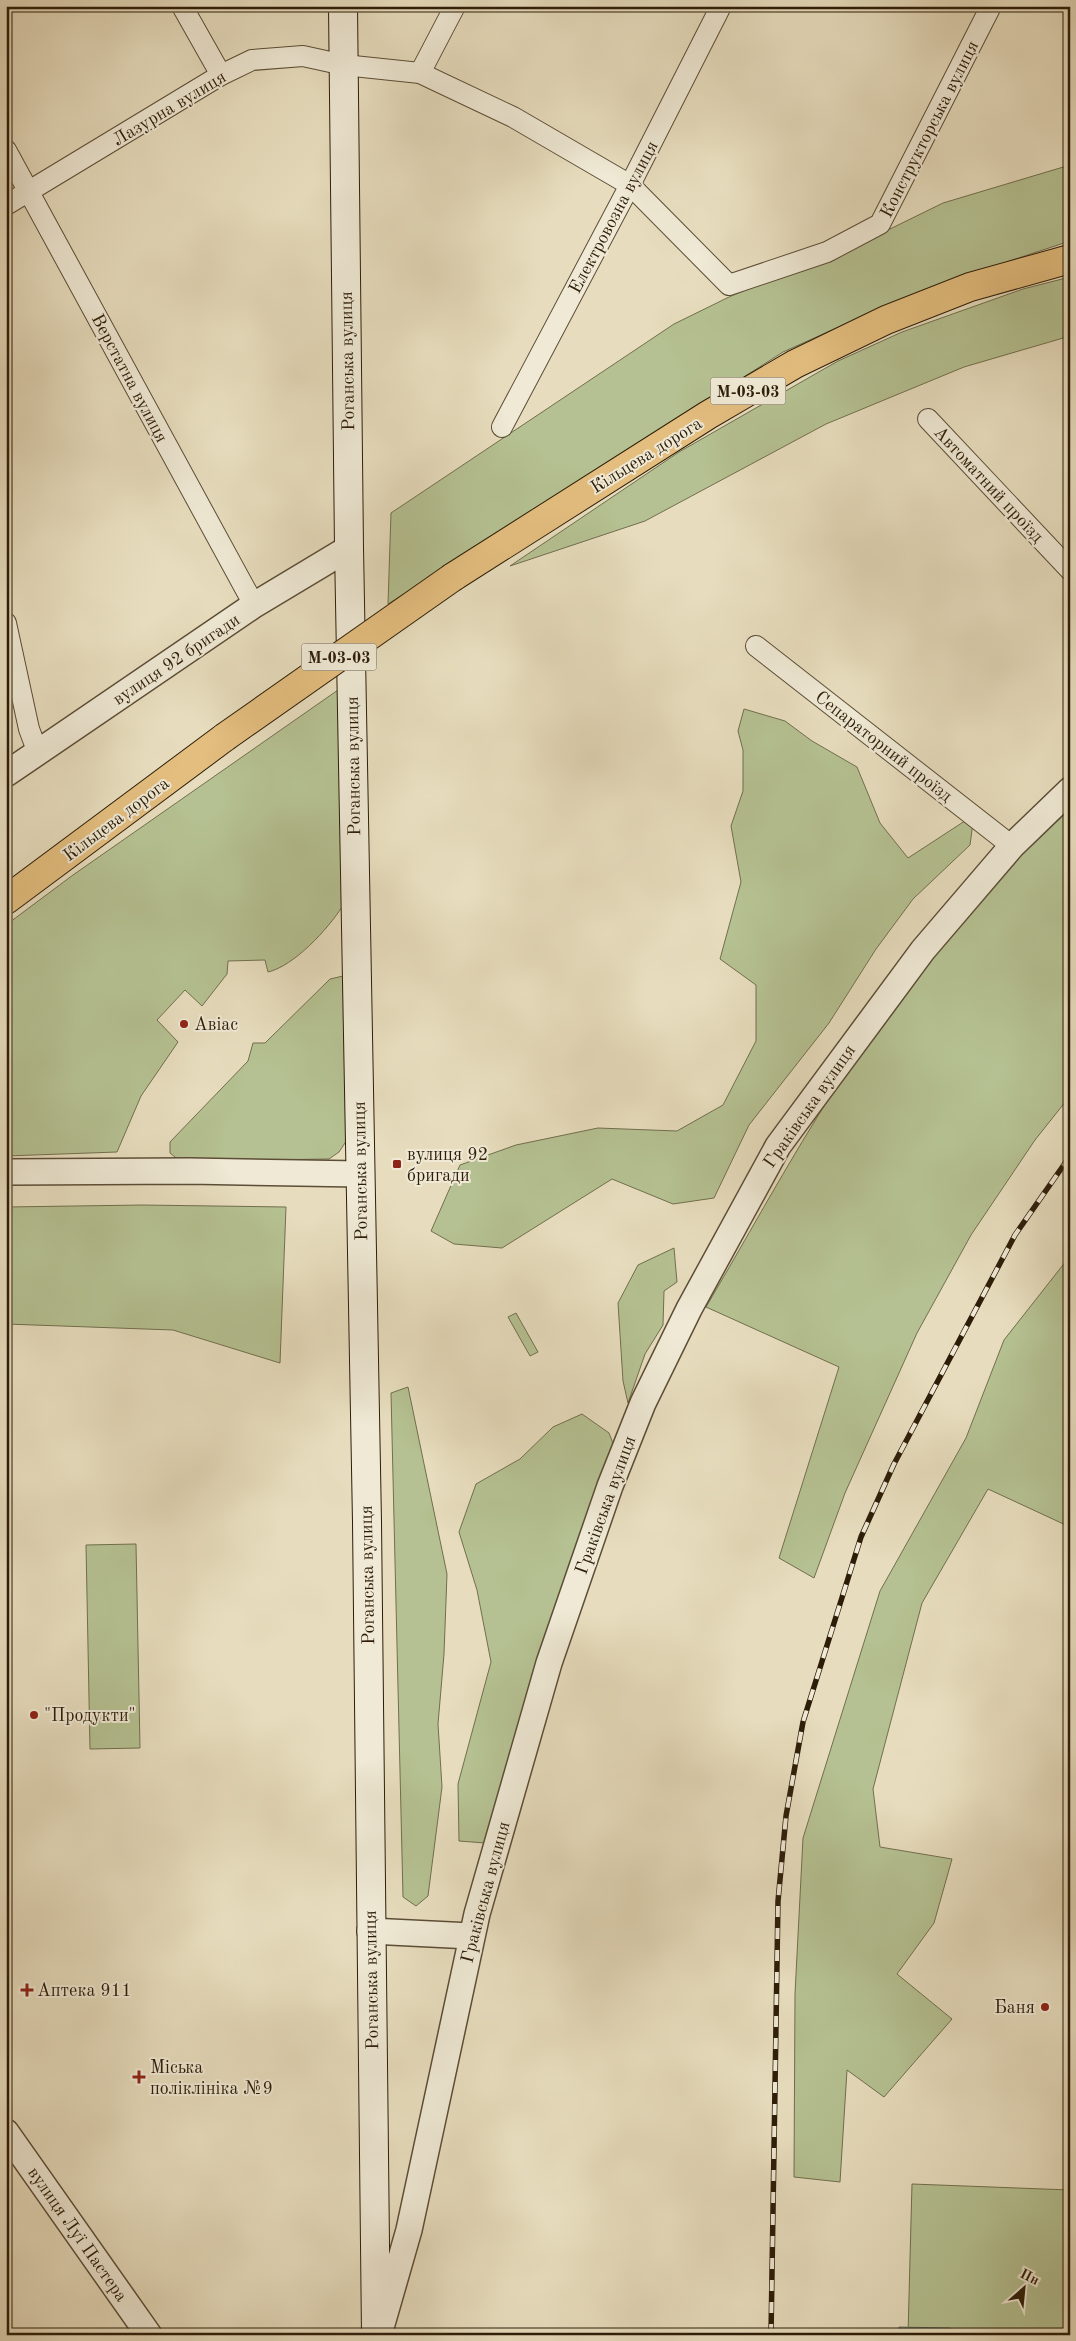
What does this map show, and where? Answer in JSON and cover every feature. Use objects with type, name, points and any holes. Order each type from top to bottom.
[{"type":"highway","name":"Кільцева дорога","points":[[6,900],[226,737],[453,577],[708,415],[795,364],[886,320],[970,287],[1070,259]]},
{"type":"main road","name":"Роганська вулиця","points":[[343,6],[348,548],[367,1522],[370,1931],[377,2335]]},
{"type":"street","points":[[182,6],[221,75]]},
{"type":"street","points":[[420,73],[454,6]]},
{"type":"street","name":"Електровозна вулиця","points":[[502,427],[630,185],[721,6]]},
{"type":"street","name":"Конструкторська вулиця","points":[[880,224],[991,6]]},
{"type":"street","name":"Лазурна вулиця","points":[[6,205],[221,75],[252,60],[303,56],[344,65],[420,73],[513,117],[630,185],[729,285],[827,252],[880,224]]},
{"type":"street","name":"Верстатна вулиця","points":[[6,150],[254,605]]},
{"type":"street","name":"Автоматний проїзд","points":[[928,419],[1070,570]]},
{"type":"street","name":"вулиця 92 бригади","points":[[6,774],[254,605],[348,548]]},
{"type":"street","points":[[6,623],[29,729],[38,752]]},
{"type":"street","name":"Сепараторний проїзд","points":[[756,646],[1012,846]]},
{"type":"street","name":"Граківська вулиця","points":[[377,2335],[409,2230],[471,1936],[549,1663],[610,1486],[643,1403],[689,1308],[778,1146],[923,950],[1012,846],[1070,790]]},
{"type":"street","points":[[6,1172],[189,1171],[360,1174]]},
{"type":"street","points":[[370,1931],[471,1936]]},
{"type":"street","name":"вулиця Луї Пастера","points":[[6,2132],[150,2335]]},
{"type":"green space","points":[[1070,165],[1070,241],[955,279],[861,317],[783,352],[388,604],[391,513],[674,324],[729,297],[890,229],[943,203]]},
{"type":"green space","points":[[1070,277],[1070,336],[964,367],[826,424],[645,521],[510,566],[679,452],[838,361],[902,332],[1023,289]]},
{"type":"green space","points":[[338,690],[342,907],[336,916],[310,946],[289,962],[268,972],[265,960],[228,961],[227,974],[202,1006],[185,990],[157,1020],[178,1042],[141,1096],[117,1152],[6,1156],[6,925],[73,875]]},
{"type":"green space","points":[[744,709],[785,721],[812,741],[857,767],[880,823],[908,858],[974,815],[970,845],[913,899],[876,949],[829,1023],[749,1125],[714,1198],[673,1204],[612,1179],[502,1248],[454,1244],[431,1231],[460,1165],[516,1145],[598,1128],[677,1131],[723,1105],[756,1041],[756,985],[720,959],[741,882],[731,826],[743,791],[743,750],[738,731]]},
{"type":"green space","points":[[1070,798],[1070,1096],[1035,1140],[971,1235],[917,1333],[845,1493],[814,1578],[779,1558],[839,1367],[706,1307],[822,1109],[887,1012],[963,918]]},
{"type":"green space","points":[[343,976],[347,1140],[339,1152],[329,1159],[180,1161],[170,1153],[170,1142],[248,1061],[253,1043],[265,1043],[330,979]]},
{"type":"green space","points":[[142,1205],[286,1207],[280,1363],[173,1330],[6,1324],[6,1207]]},
{"type":"green space","points":[[674,1248],[677,1282],[664,1291],[663,1325],[645,1354],[628,1403],[623,1381],[618,1303],[638,1265]]},
{"type":"green space","points":[[1070,1256],[1070,1527],[988,1489],[922,1603],[873,1789],[880,1847],[952,1859],[934,1923],[897,1974],[952,2019],[884,2097],[847,2070],[840,2182],[794,2177],[795,1994],[803,1838],[880,1591],[966,1438],[1004,1340]]},
{"type":"green space","points":[[516,1313],[538,1352],[530,1356],[508,1317]]},
{"type":"green space","points":[[408,1387],[447,1574],[444,1654],[438,1724],[442,1787],[428,1896],[416,1906],[403,1897],[391,1393]]},
{"type":"green space","points":[[582,1414],[609,1433],[614,1446],[538,1656],[485,1843],[459,1841],[458,1784],[491,1662],[477,1590],[459,1532],[476,1484],[520,1459],[553,1427]]},
{"type":"green space","points":[[136,1544],[140,1748],[90,1749],[86,1545]]},
{"type":"green space","points":[[912,2184],[1070,2190],[1070,2335],[908,2335]]},
{"type":"water","points":[[899,2327],[950,2328],[950,2335],[899,2335]]},
{"type":"railway","points":[[771,2335],[778,1901],[786,1816],[803,1722],[861,1537],[894,1464],[1015,1235],[1070,1156]]},
{"type":"place","name":"Авіас","points":[[184,1024]]},
{"type":"place","name":"вулиця 92 бригади","points":[[397,1164]]},
{"type":"place","name":"\"Продукти\"","points":[[34,1715]]},
{"type":"place","name":"Аптека 911","points":[[27,1990]]},
{"type":"place","name":"Баня","points":[[1045,2007]]},
{"type":"place","name":"Міська поліклініка №9","points":[[139,2077]]}]
